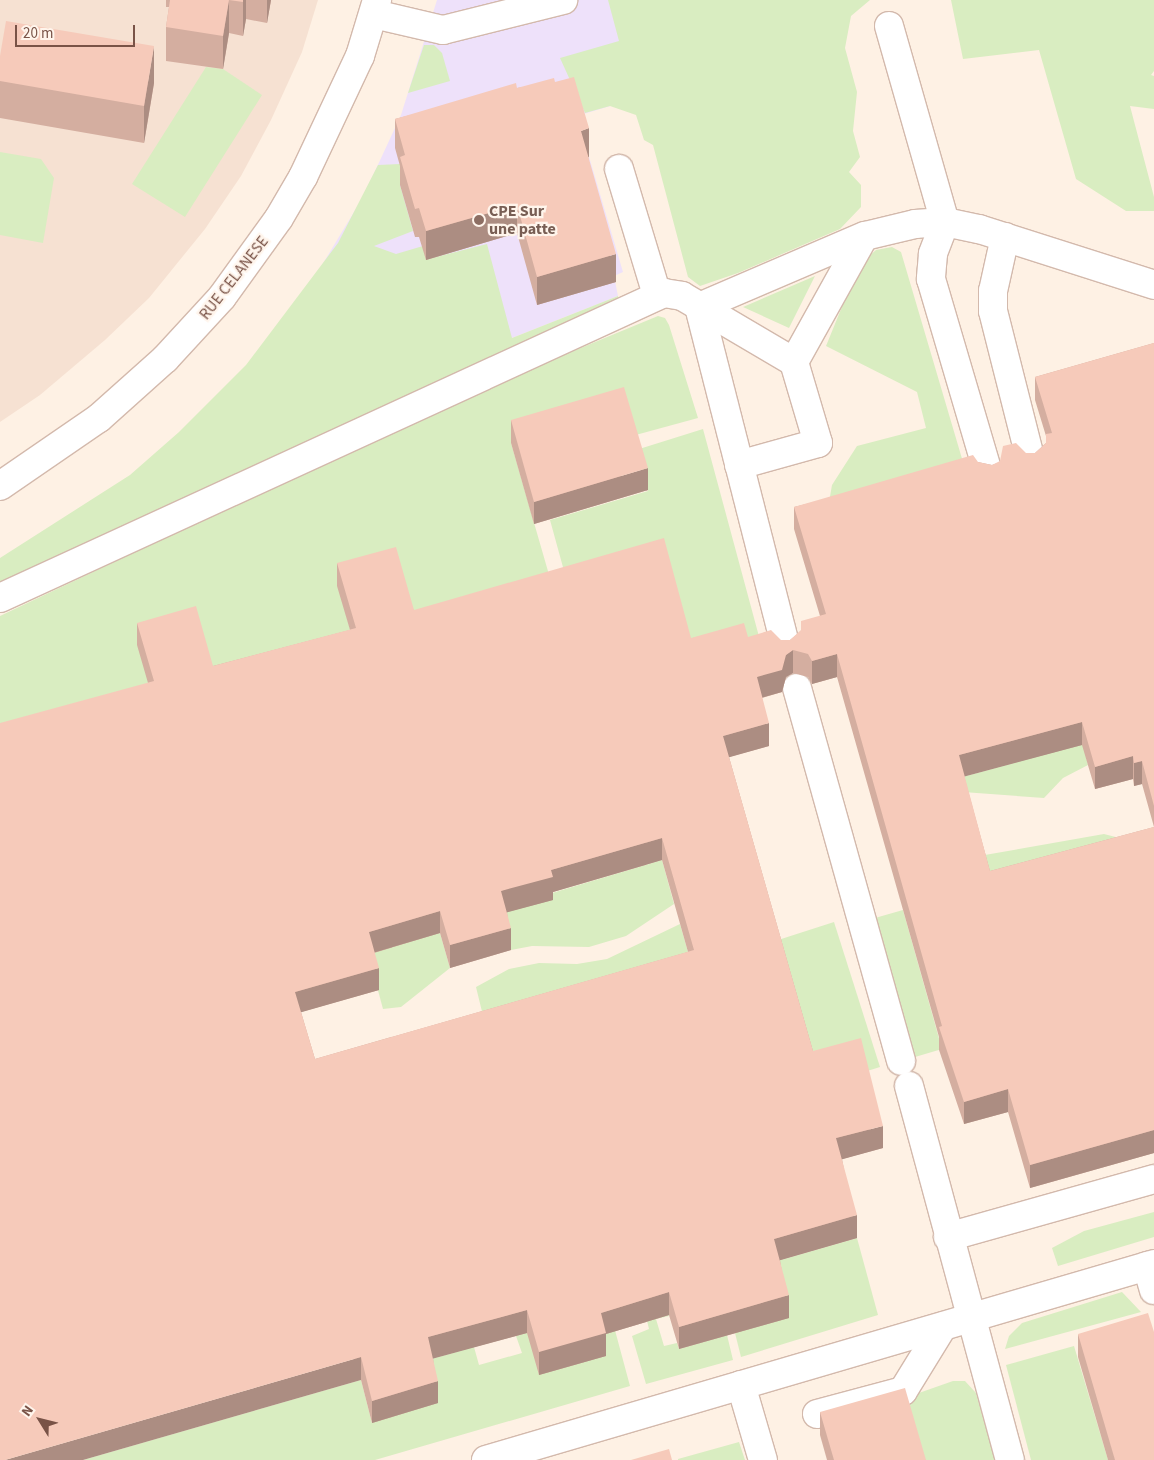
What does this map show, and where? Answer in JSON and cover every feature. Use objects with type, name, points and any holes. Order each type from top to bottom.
[{"type":"street","points":[[375,7],[443,30],[563,0]]},
{"type":"street","name":"RUE CELANESE","points":[[0,486],[68,442],[112,407],[172,352],[222,297],[274,226],[303,177],[342,98],[375,7]]},
{"type":"street","points":[[889,26],[945,222],[933,254],[931,279],[988,473]]},
{"type":"street","points":[[619,169],[657,295]]},
{"type":"street","points":[[699,307],[863,238],[915,224],[945,222],[1005,237],[1154,285]]},
{"type":"street","points":[[1005,237],[993,291],[993,311],[1031,461]]},
{"type":"street","points":[[794,362],[863,238]]},
{"type":"street","points":[[0,598],[657,295],[674,292],[794,362],[818,442],[739,465]]},
{"type":"street","points":[[699,307],[786,648]]},
{"type":"street","points":[[797,688],[905,1073],[969,1318],[1010,1460]]},
{"type":"street","points":[[948,1237],[1154,1179]]},
{"type":"street","points":[[486,1460],[969,1318],[1152,1273]]},
{"type":"street","points":[[817,1414],[903,1391],[943,1326]]},
{"type":"street","points":[[741,1385],[764,1460]]},
{"type":"shaded area","points":[[0,0],[318,0],[302,52],[271,120],[241,176],[205,229],[149,298],[105,340],[40,395],[0,422]]},
{"type":"shaded area","name":"CPE Sur une patte","points":[[437,0],[743,0],[760,61],[577,116],[623,272],[614,276],[618,296],[512,338],[253,357],[313,280],[363,197],[401,115]]},
{"type":"green space","points":[[608,0],[870,0],[851,16],[845,48],[857,92],[853,131],[860,157],[849,172],[861,185],[861,207],[840,229],[738,273],[700,286],[688,277],[653,145],[644,140],[636,115],[610,106],[585,113],[560,58],[619,41]]},
{"type":"green space","points":[[951,0],[1154,0],[1154,71],[1151,75],[1154,76],[1154,109],[1130,106],[1154,197],[1154,211],[1126,211],[1076,179],[1039,50],[963,59]]},
{"type":"green space","points":[[424,45],[434,45],[442,53],[450,81],[408,93]]},
{"type":"green space","points":[[206,67],[223,69],[262,95],[185,217],[132,184]]},
{"type":"green space","points":[[0,152],[41,159],[54,178],[43,243],[0,235]]},
{"type":"green space","points":[[400,164],[405,183],[400,185],[413,231],[374,246],[396,254],[423,246],[428,259],[487,244],[512,338],[618,296],[619,302],[261,462],[0,583],[0,558],[130,475],[179,432],[246,365],[338,243],[378,165]]},
{"type":"green space","points":[[892,247],[901,252],[968,479],[826,520],[832,485],[857,446],[926,428],[917,392],[826,346],[859,265],[876,250]]},
{"type":"green space","points":[[815,276],[789,328],[743,307]]},
{"type":"green space","points":[[658,316],[665,318],[669,325],[698,418],[632,436],[511,443],[554,592],[414,632],[338,586],[356,650],[0,746],[0,616],[469,394]]},
{"type":"green space","points":[[703,429],[764,655],[691,660],[569,589],[550,520],[648,491],[636,450]]},
{"type":"green space","points":[[1083,744],[1088,765],[1063,778],[1044,798],[963,792],[959,778]]},
{"type":"green space","points":[[1104,834],[1154,847],[990,894],[979,856]]},
{"type":"green space","points":[[662,860],[674,904],[626,936],[589,947],[532,946],[511,950],[499,909]]},
{"type":"green space","points":[[903,910],[942,1049],[915,1057],[875,918]]},
{"type":"green space","points":[[834,922],[880,1067],[864,1072],[813,1074],[775,941]]},
{"type":"green space","points":[[680,924],[694,973],[487,1032],[476,987],[509,969],[539,963],[577,964],[607,959]]},
{"type":"green space","points":[[440,933],[450,968],[401,1007],[383,1009],[366,946]]},
{"type":"green space","points":[[1154,1212],[1154,1237],[1058,1266],[1052,1248],[1084,1231]]},
{"type":"green space","points":[[857,1238],[878,1315],[741,1357],[735,1333],[774,1262]]},
{"type":"green space","points":[[1122,1292],[1141,1312],[1005,1349],[1009,1336],[1022,1323]]},
{"type":"green space","points":[[664,1294],[669,1316],[656,1319],[664,1346],[677,1343],[679,1349],[727,1335],[733,1360],[646,1384],[632,1336],[649,1329],[642,1300]]},
{"type":"green space","points":[[609,1308],[630,1386],[375,1460],[83,1460],[361,1380],[372,1423],[428,1360],[474,1347],[479,1365],[522,1353],[516,1336]]},
{"type":"green space","points":[[1074,1346],[1108,1460],[1031,1460],[1006,1365]]},
{"type":"green space","points":[[953,1381],[965,1381],[976,1393],[995,1460],[919,1460],[905,1411],[916,1394]]},
{"type":"green space","points":[[739,1442],[745,1460],[678,1460],[678,1459]]},
{"type":"building","points":[[170,0],[229,0],[223,36],[166,27]]},
{"type":"building","points":[[6,21],[154,46],[144,106],[0,81],[0,56]]},
{"type":"building","points":[[574,77],[589,128],[581,131],[616,254],[537,277],[517,205],[426,231],[419,208],[415,209],[400,157],[405,155],[395,119],[516,83],[517,88],[554,78],[555,82]]},
{"type":"building","points":[[1154,343],[1154,806],[1142,761],[1134,763],[1133,756],[1095,767],[1082,722],[959,755],[990,871],[1154,827],[1154,1130],[1030,1165],[1008,1089],[964,1102],[939,1027],[942,1026],[837,654],[812,661],[808,654],[793,650],[786,655],[782,670],[757,677],[769,723],[723,736],[813,1051],[861,1038],[883,1126],[836,1138],[857,1215],[774,1239],[789,1295],[679,1327],[669,1292],[601,1313],[606,1333],[539,1352],[527,1310],[428,1337],[438,1381],[372,1401],[361,1357],[0,1460],[0,723],[154,681],[137,623],[196,606],[213,666],[356,628],[337,563],[396,547],[414,610],[664,538],[691,638],[744,623],[748,637],[771,630],[781,640],[790,640],[801,630],[801,621],[826,614],[794,507],[973,455],[978,462],[992,465],[1000,461],[1003,446],[1016,443],[1026,453],[1035,453],[1046,443],[1046,434],[1052,433],[1035,377]],"holes":[[[662,838],[694,950],[315,1059],[295,992],[379,968],[369,932],[440,911],[450,945],[511,928],[501,891],[553,877],[551,870]]]},
{"type":"building","points":[[624,387],[648,468],[534,502],[511,420]]},
{"type":"building","points":[[1148,1313],[1154,1332],[1154,1460],[1115,1460],[1078,1334]]},
{"type":"building","points":[[905,1388],[926,1460],[834,1460],[820,1412]]},
{"type":"building","points":[[669,1449],[672,1460],[631,1460]]},
{"type":"place","name":"CPE Sur une patte","points":[[479,220]]}]
